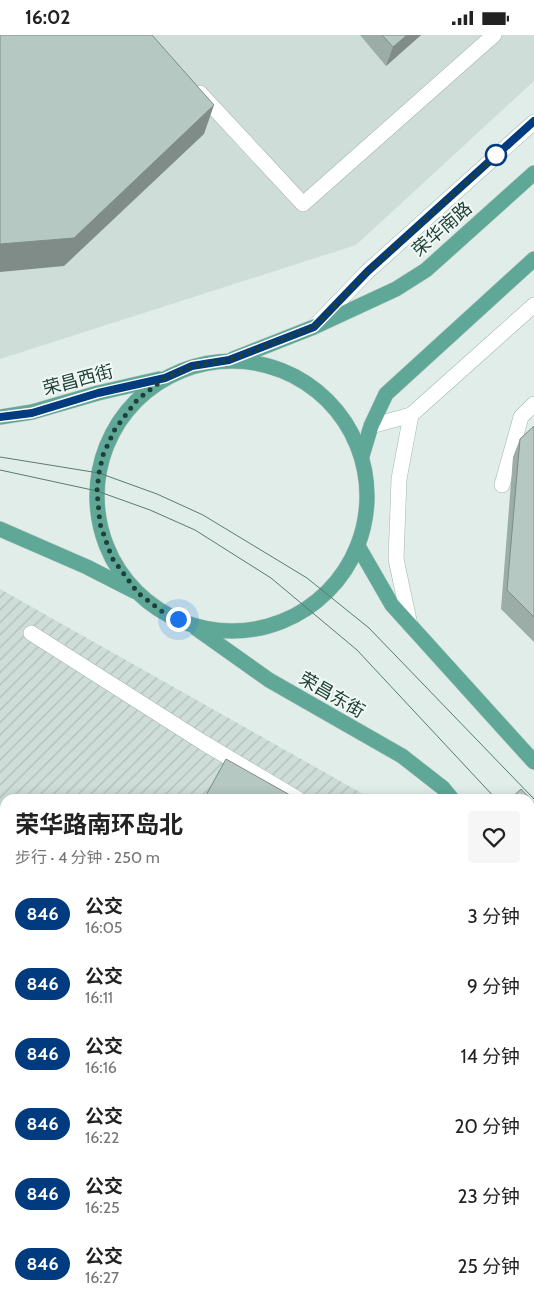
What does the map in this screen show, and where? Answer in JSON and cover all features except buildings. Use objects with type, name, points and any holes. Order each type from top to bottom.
[{"type":"main road","name":"荣华南路","points":[[229,360],[314,327],[396,289],[426,269],[534,173]]},
{"type":"main road","points":[[362,456],[371,426],[386,394],[534,259]]},
{"type":"main road","points":[[0,529],[87,567],[138,593],[164,613],[192,625],[227,632],[257,629],[287,620],[309,608],[327,593],[344,572],[358,546],[366,515],[367,486],[362,456],[346,423],[320,393],[285,371],[261,363],[229,360],[192,366],[165,378],[137,400],[115,429],[103,455],[97,491],[100,524],[112,558],[138,593]]},
{"type":"main road","name":"荣昌西街","points":[[0,417],[32,413],[90,395],[165,378]]},
{"type":"main road","points":[[358,546],[392,605],[534,762]]},
{"type":"main road","name":"荣昌东街","points":[[192,625],[269,680],[402,756],[448,794]]},
{"type":"street","points":[[192,84],[303,204],[494,35]]},
{"type":"street","points":[[314,327],[368,271],[534,121]]},
{"type":"street","points":[[371,426],[411,415],[534,305]]},
{"type":"street","points":[[502,485],[521,417],[534,404]]},
{"type":"street","points":[[410,625],[396,559],[399,479],[411,415]]},
{"type":"street","points":[[31,633],[204,743],[290,794]]},
{"type":"shaded area","points":[[0,35],[534,35],[534,81],[356,245],[0,359]]},
{"type":"shaded area","points":[[0,589],[363,794],[0,794]]},
{"type":"tram line","points":[[0,457],[99,473],[157,494],[203,515],[307,578],[369,628],[529,794]]},
{"type":"tram line","points":[[0,470],[97,491],[150,510],[195,530],[271,578],[357,650],[491,794]]},
{"type":"bus line","name":"846","points":[[0,417],[32,413],[98,393],[165,378],[192,366],[229,360],[314,327],[368,271],[534,121]]},
{"type":"route","points":[[178,619],[164,613],[138,593],[112,558],[100,524],[97,491],[99,473],[103,455],[115,429],[137,400],[165,378],[192,366],[229,360],[314,327],[368,271],[498,154],[496,155]]}]
